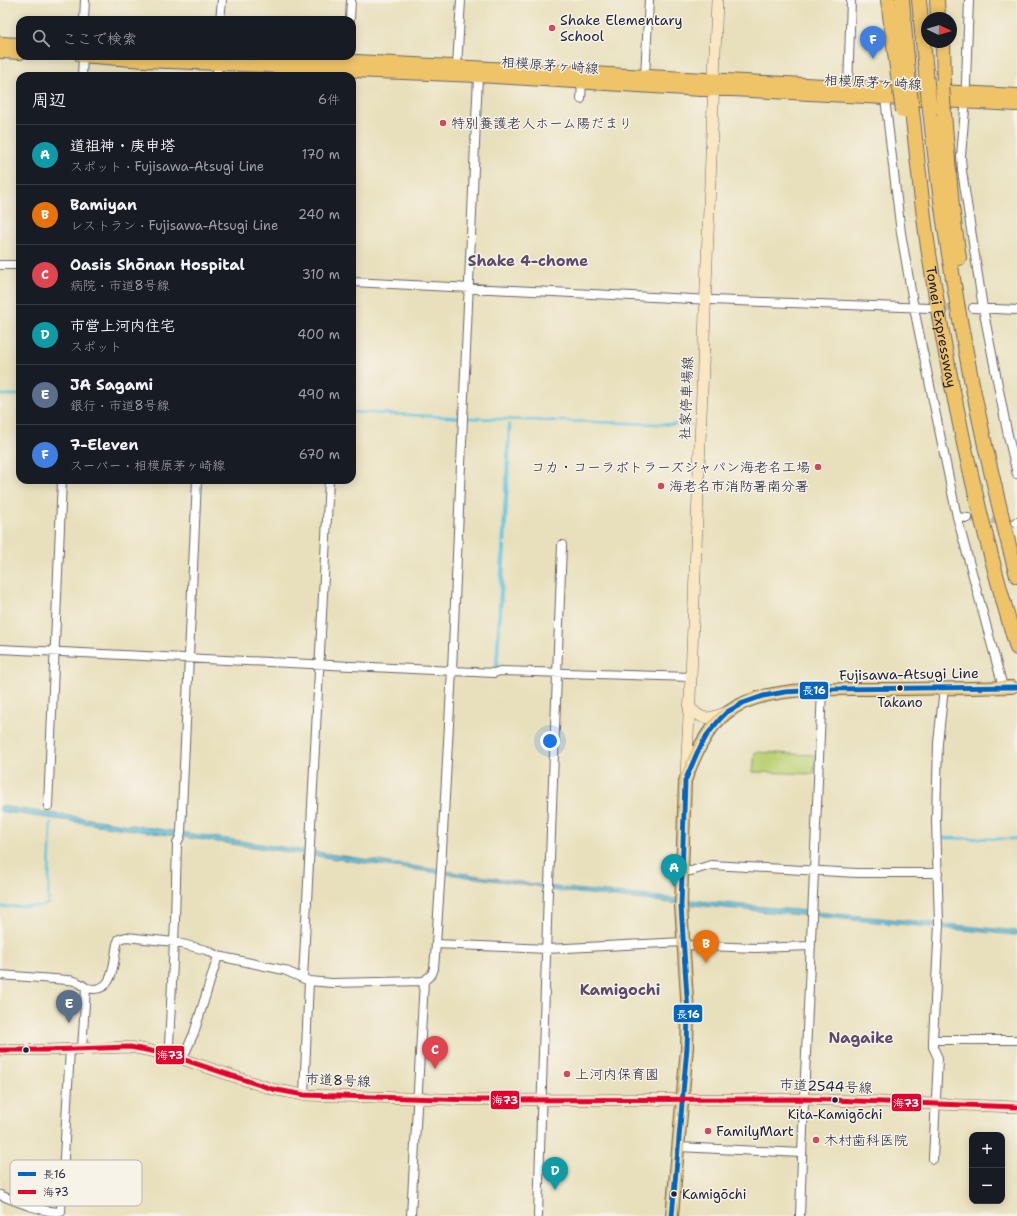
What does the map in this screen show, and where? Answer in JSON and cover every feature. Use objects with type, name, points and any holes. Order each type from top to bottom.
[{"type":"highway","points":[[888,0],[904,83]]},
{"type":"highway","name":"Tomei Expressway","points":[[902,0],[904,83],[945,348],[966,449],[996,576],[1017,648]]},
{"type":"highway","name":"Tomei Expressway","points":[[919,0],[937,173],[946,236],[976,399],[992,475],[1017,576]]},
{"type":"highway","points":[[937,0],[938,12]]},
{"type":"highway","points":[[942,12],[943,0]]},
{"type":"highway","points":[[940,48],[943,85]]},
{"type":"highway","points":[[943,48],[944,114],[952,208],[969,332],[976,399]]},
{"type":"main road","points":[[0,43],[16,44]]},
{"type":"main road","points":[[0,52],[16,53]]},
{"type":"main road","name":"相模原茅ヶ崎線","points":[[132,60],[218,60],[303,69],[348,65],[457,66],[645,76],[713,85],[885,98],[965,98],[1017,95]]},
{"type":"main road","name":"相模原茅ヶ崎線","points":[[299,60],[478,76],[582,82],[848,86],[1017,105]]},
{"type":"main road","name":"Fujisawa-Atsugi Line","points":[[672,1216],[687,1048],[688,1012],[682,902],[685,781],[694,757],[710,730],[727,712],[742,704],[762,696],[782,692],[1008,687]]},
{"type":"street","points":[[84,16],[85,0]]},
{"type":"street","points":[[220,16],[222,0]]},
{"type":"street","points":[[350,16],[351,0]]},
{"type":"street","points":[[457,66],[461,0]]},
{"type":"street","points":[[645,76],[648,0]]},
{"type":"street","name":"社家停車場線","points":[[685,781],[691,677],[717,0]]},
{"type":"street","points":[[848,86],[851,0]]},
{"type":"street","points":[[969,0],[961,156],[962,171],[983,308],[1017,474]]},
{"type":"street","points":[[82,60],[82,72]]},
{"type":"street","points":[[217,72],[218,60]]},
{"type":"street","points":[[411,1216],[424,982],[432,974],[436,944],[441,872],[452,670],[478,76]]},
{"type":"street","points":[[581,99],[582,82]]},
{"type":"street","points":[[885,98],[901,233],[914,308],[957,517],[1008,687]]},
{"type":"street","points":[[0,265],[16,265]]},
{"type":"street","points":[[356,282],[705,300],[929,308]]},
{"type":"street","points":[[973,308],[1017,310]]},
{"type":"street","points":[[48,806],[62,484]]},
{"type":"street","points":[[167,1054],[169,1045],[177,843],[180,834],[197,484]]},
{"type":"street","points":[[304,1094],[309,852],[329,484]]},
{"type":"street","points":[[957,517],[968,518]]},
{"type":"street","points":[[538,1216],[562,545]]},
{"type":"street","points":[[0,649],[494,673],[500,671],[691,677]]},
{"type":"street","points":[[933,1159],[938,1058],[933,1047],[939,926],[936,820],[938,743],[944,688]]},
{"type":"street","points":[[800,1216],[822,690]]},
{"type":"street","points":[[689,706],[698,716],[706,718],[714,717],[727,712]]},
{"type":"street","points":[[688,726],[701,735],[710,730]]},
{"type":"street","points":[[682,871],[691,871],[711,865],[896,874],[938,873]]},
{"type":"street","points":[[0,975],[67,980],[77,982],[86,988],[101,988],[109,982],[117,944],[123,938],[174,942],[206,950],[218,956],[284,970],[306,979],[332,983],[424,982]]},
{"type":"street","points":[[436,944],[547,949],[684,944],[754,948],[811,946]]},
{"type":"street","points":[[182,1060],[194,1033],[218,956]]},
{"type":"street","points":[[82,1049],[86,988]]},
{"type":"street","points":[[933,1040],[1017,1040]]},
{"type":"street","name":"市道8号線","points":[[0,1050],[130,1047],[167,1054],[272,1089],[304,1094],[475,1100],[682,1100]]},
{"type":"street","points":[[64,1160],[70,1049]]},
{"type":"street","name":"市道2544号線","points":[[682,1100],[804,1099],[1017,1107]]},
{"type":"street","points":[[678,1147],[802,1153]]},
{"type":"street","points":[[0,1195],[10,1199]]},
{"type":"street","points":[[28,1206],[47,1212],[61,1212],[61,1206]]},
{"type":"green space","points":[[755,752],[815,755],[814,774],[753,772]]},
{"type":"water","points":[[0,806],[562,888],[1017,931],[1017,935],[673,903],[551,890],[536,886],[0,811]]},
{"type":"waterway","points":[[0,395],[16,395]]},
{"type":"waterway","points":[[356,412],[468,418],[691,425]]},
{"type":"waterway","points":[[496,669],[509,424]]},
{"type":"waterway","points":[[505,541],[510,426]]},
{"type":"waterway","points":[[497,667],[505,546]]},
{"type":"waterway","points":[[0,907],[43,906],[48,904],[51,822]]},
{"type":"waterway","points":[[941,838],[1017,839]]},
{"type":"tunnel","points":[[934,308],[973,308]]},
{"type":"tunnel","points":[[968,518],[1016,522]]},
{"type":"transit line","name":"長16","points":[[672,1216],[687,1048],[688,1012],[681,906],[685,781],[697,753],[707,735],[727,712],[743,703],[763,696],[785,692],[834,689],[1017,687]]},
{"type":"transit line","name":"海73","points":[[0,1050],[130,1047],[167,1054],[272,1089],[304,1095],[475,1100],[804,1099],[1017,1107]]},
{"type":"place","name":"Shake Elementary School","points":[[552,28]]},
{"type":"place","name":"7-Eleven","points":[[873,59]]},
{"type":"place","name":"特別養護老人ホーム陽だまり","points":[[443,123]]},
{"type":"place","name":"コカ・コーラボトラーズジャパン海老名工場","points":[[818,467]]},
{"type":"place","name":"海老名市消防署南分署","points":[[661,486]]},
{"type":"place","name":"Takano","points":[[900,688]]},
{"type":"place","name":"道祖神・庚申塔","points":[[674,887]]},
{"type":"place","name":"Bamiyan","points":[[706,963]]},
{"type":"place","name":"JA Sagami","points":[[69,1023]]},
{"type":"place","name":"Oasis Shōnan Hospital","points":[[435,1069]]},
{"type":"place","name":"上河内保育園","points":[[567,1074]]},
{"type":"place","name":"Kita-Kamigōchi","points":[[835,1100]]},
{"type":"place","name":"FamilyMart","points":[[708,1131]]},
{"type":"place","name":"木村歯科医院","points":[[816,1140]]},
{"type":"place","name":"市営上河内住宅","points":[[555,1190]]},
{"type":"place","name":"Kamigōchi","points":[[674,1194]]},
{"type":"district","name":"Shake 4-chome","points":[[528,261]]},
{"type":"district","name":"Kamigochi","points":[[620,990]]},
{"type":"district","name":"Nagaike","points":[[861,1038]]}]
